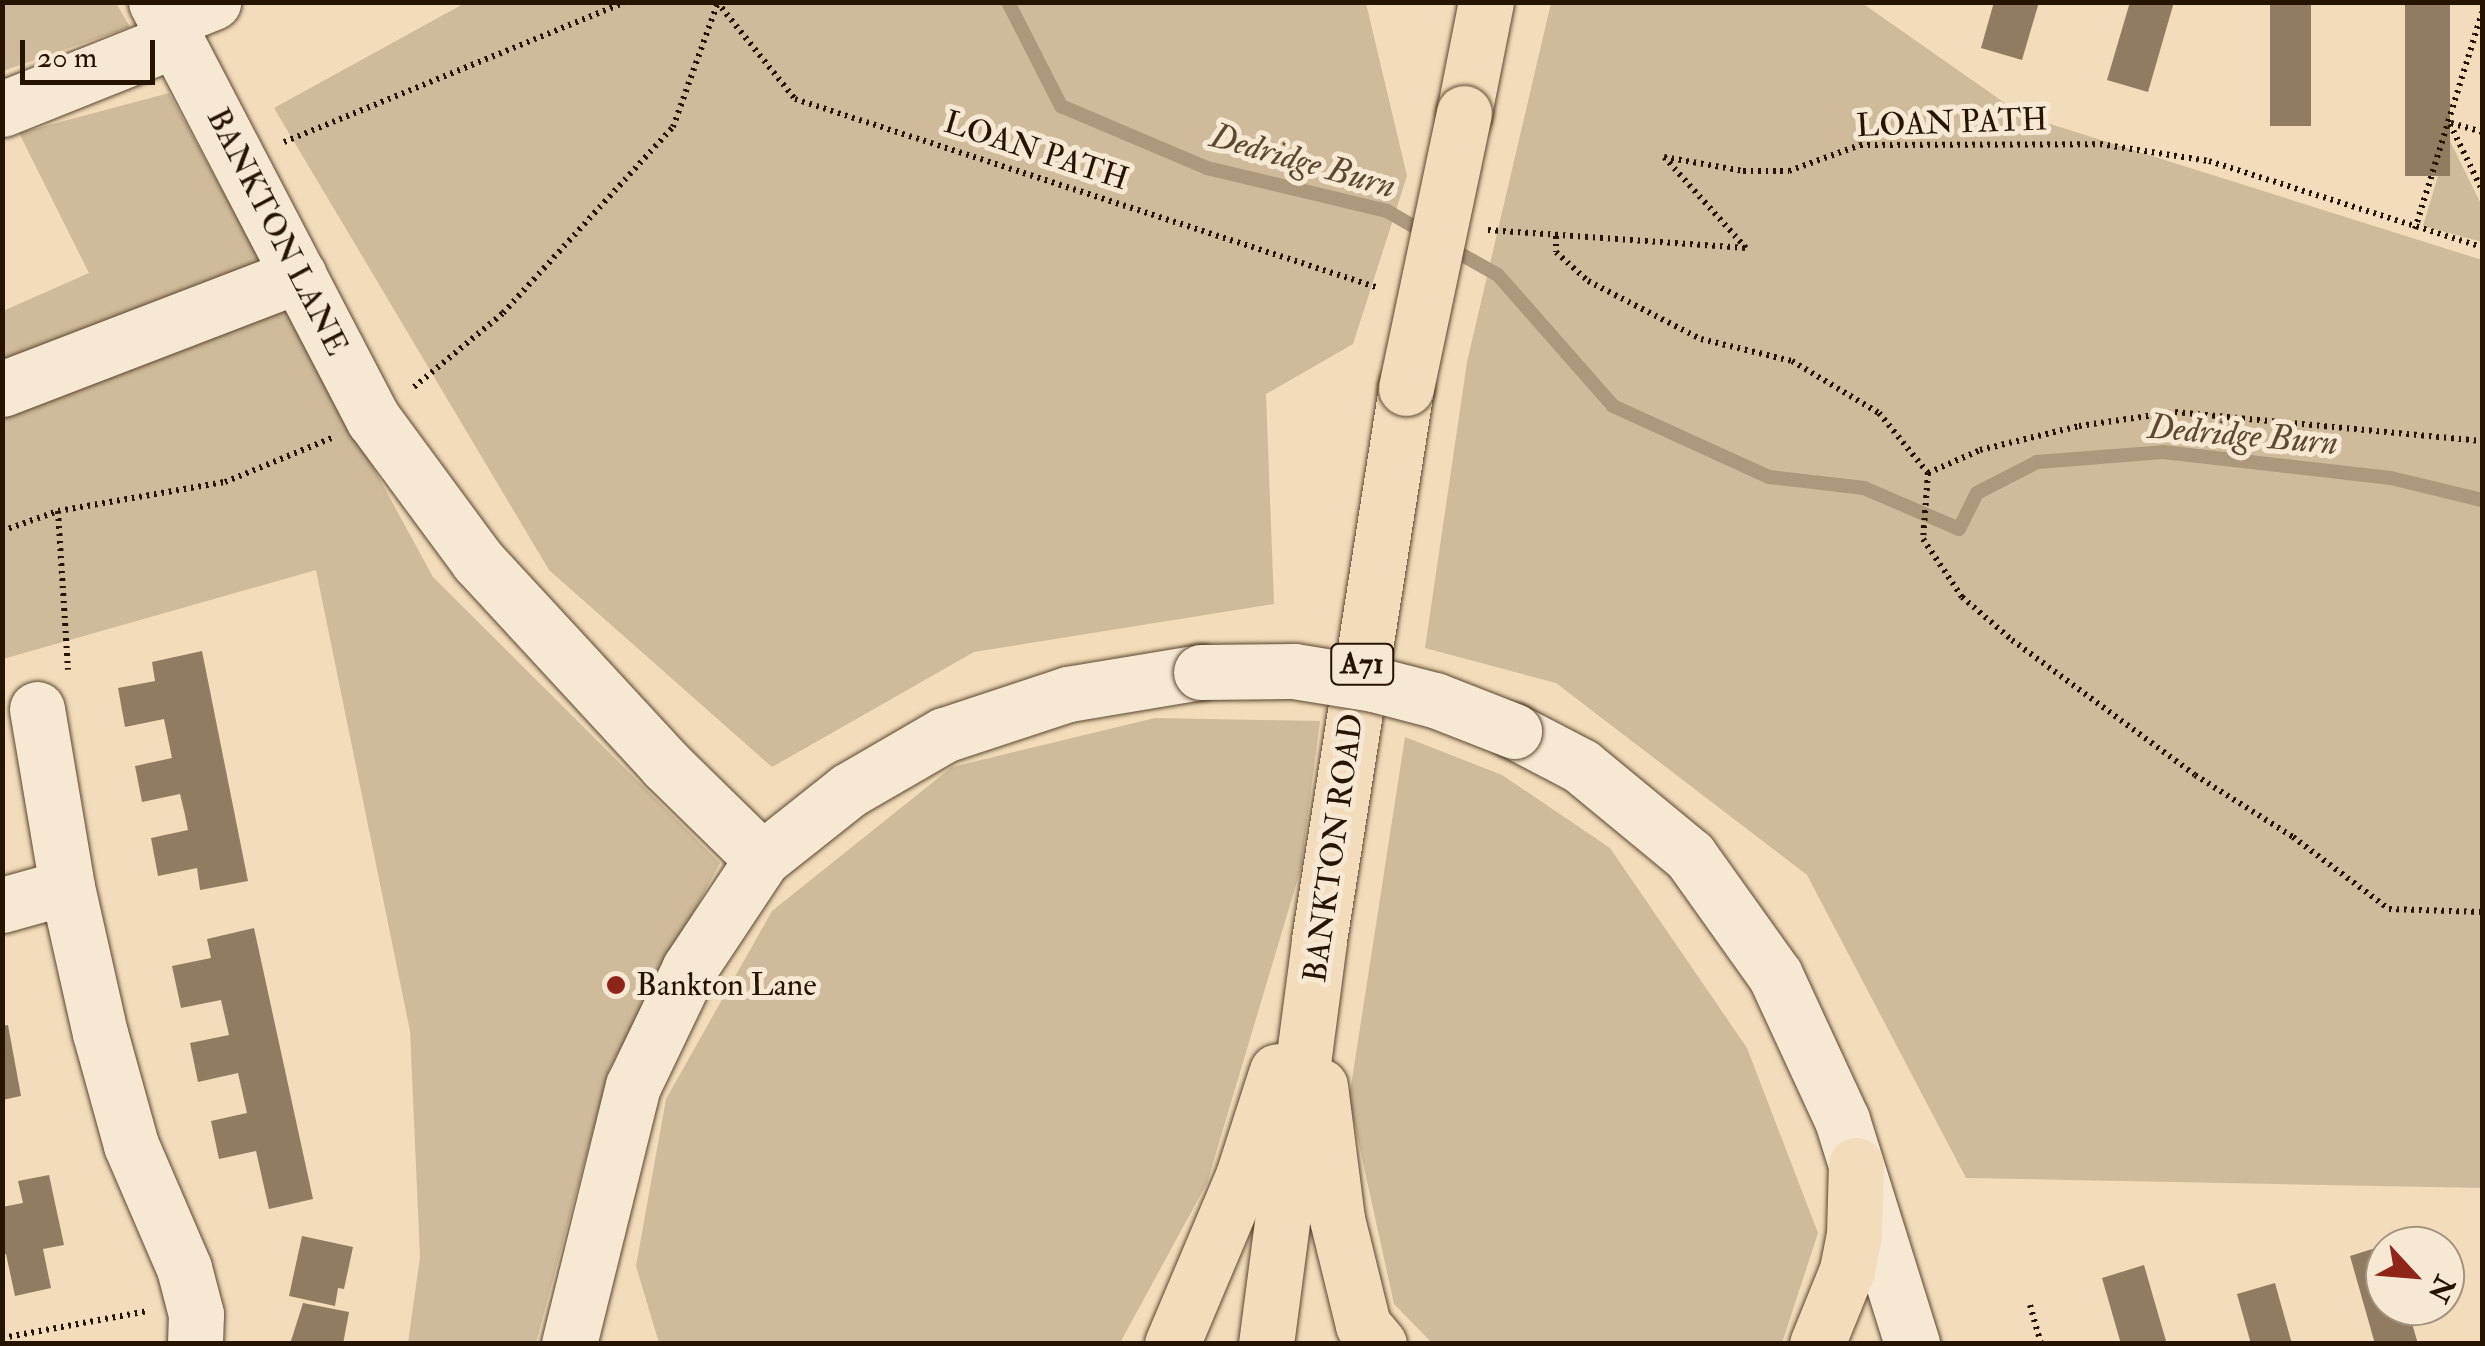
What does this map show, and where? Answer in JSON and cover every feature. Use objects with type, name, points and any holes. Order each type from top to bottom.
[{"type":"main road","name":"BANKTON ROAD","points":[[1266,1344],[1319,940],[1406,388],[1486,2]]},
{"type":"main road","points":[[1172,1344],[1243,1176],[1319,940]]},
{"type":"main road","points":[[1311,1014],[1338,1219],[1363,1325],[1379,1344]]},
{"type":"main road","points":[[1816,1344],[1847,1270],[1854,1235],[1856,1165]]},
{"type":"street","name":"BANKTON LANE","points":[[178,16],[241,159],[374,420],[478,561],[666,765],[762,859]]},
{"type":"street","points":[[2,109],[178,16]]},
{"type":"street","points":[[2,389],[299,275]]},
{"type":"street","points":[[569,1344],[633,1086],[689,969],[762,859],[849,790],[944,735],[1068,694],[1202,672],[1294,671],[1373,684],[1435,700],[1514,731],[1581,766],[1690,856],[1775,975],[1842,1120],[1912,1344]]},
{"type":"street","points":[[37,710],[67,888],[131,1145],[184,1268],[193,1321]]},
{"type":"street","points":[[2,904],[67,888]]},
{"type":"path","points":[[241,159],[624,2]]},
{"type":"path","points":[[2,531],[58,511],[225,482],[374,420],[504,313],[672,127],[717,4]]},
{"type":"path","name":"LOAN PATH","points":[[717,4],[794,99],[1382,288]]},
{"type":"path","points":[[2415,229],[2482,12]]},
{"type":"path","points":[[2450,123],[2482,132]]},
{"type":"path","points":[[2450,123],[2482,190]]},
{"type":"path","name":"LOAN PATH","points":[[1499,233],[1746,248],[1664,157],[1743,170],[1789,171],[1860,145],[2100,144],[2209,161],[2482,247]]},
{"type":"path","points":[[1556,236],[1556,252],[1588,281],[1701,339],[1792,361],[1878,413],[1928,473],[1923,538],[1962,597],[2012,640],[2195,774],[2292,837],[2390,908],[2482,912]]},
{"type":"path","points":[[1928,473],[1980,450],[2079,426],[2176,412],[2482,441]]},
{"type":"path","points":[[37,710],[69,695],[58,511]]},
{"type":"path","points":[[2030,1305],[2042,1344]]},
{"type":"path","points":[[2,1338],[193,1321]]},
{"type":"shaded area","points":[[2,3],[116,3],[130,27],[3,71]]},
{"type":"shaded area","points":[[465,3],[1366,3],[1407,176],[1353,344],[1266,394],[1274,604],[974,652],[772,767],[549,570],[274,108]]},
{"type":"shaded area","points":[[1551,3],[1862,3],[2022,115],[2482,260],[2482,1188],[1966,1178],[1807,875],[1556,683],[1425,648],[1467,362]]},
{"type":"shaded area","points":[[169,93],[433,577],[720,863],[609,1070],[536,1343],[408,1343],[420,1257],[410,1031],[316,570],[3,659],[3,311],[89,273],[19,133]]},
{"type":"shaded area","points":[[2449,139],[2482,206],[2482,242],[2423,226]]},
{"type":"shaded area","points":[[1155,718],[1320,721],[1301,868],[1207,1183],[1120,1343],[659,1343],[636,1266],[666,1099],[772,911],[952,767]]},
{"type":"shaded area","points":[[1405,737],[1502,775],[1610,848],[1747,1048],[1818,1233],[1782,1343],[1432,1343],[1394,1304],[1349,1099]]},
{"type":"building","points":[[1994,2],[2039,2],[2022,60],[1981,48]]},
{"type":"building","points":[[2130,2],[2174,2],[2148,92],[2107,80]]},
{"type":"building","points":[[2270,2],[2311,2],[2311,126],[2270,126]]},
{"type":"building","points":[[2405,2],[2450,2],[2450,176],[2405,176]]},
{"type":"building","points":[[202,651],[248,881],[200,890],[197,868],[158,876],[151,838],[188,830],[185,815],[180,794],[142,802],[135,766],[172,758],[164,719],[125,727],[118,688],[155,681],[152,662]]},
{"type":"building","points":[[254,928],[313,1199],[269,1209],[256,1151],[219,1159],[211,1121],[247,1113],[238,1073],[198,1082],[190,1043],[229,1035],[221,1000],[181,1008],[172,966],[211,958],[207,939]]},
{"type":"building","points":[[8,1025],[21,1096],[2,1100],[2,1026]]},
{"type":"building","points":[[49,1175],[64,1245],[43,1249],[51,1288],[15,1296],[6,1254],[2,1255],[2,1207],[23,1203],[18,1181]]},
{"type":"building","points":[[302,1236],[353,1247],[344,1289],[338,1288],[335,1306],[289,1296]]},
{"type":"building","points":[[2365,1251],[2365,1309],[2350,1256]]},
{"type":"building","points":[[2144,1265],[2167,1344],[2121,1344],[2102,1278]]},
{"type":"building","points":[[2275,1283],[2292,1344],[2251,1344],[2237,1294]]},
{"type":"building","points":[[303,1303],[349,1312],[343,1344],[290,1344]]},
{"type":"building","points":[[2370,1326],[2413,1326],[2418,1344],[2375,1344]]},
{"type":"waterway","name":"Dedridge Burn","points":[[1008,2],[1061,106],[1207,168],[1387,211],[1425,233]]},
{"type":"waterway","name":"Dedridge Burn","points":[[1448,247],[1498,275],[1613,406],[1769,477],[1864,488],[1959,529],[1977,493],[2037,462],[2163,452],[2391,478],[2482,500]]},
{"type":"place","name":"Bankton Lane","points":[[616,985]]}]
